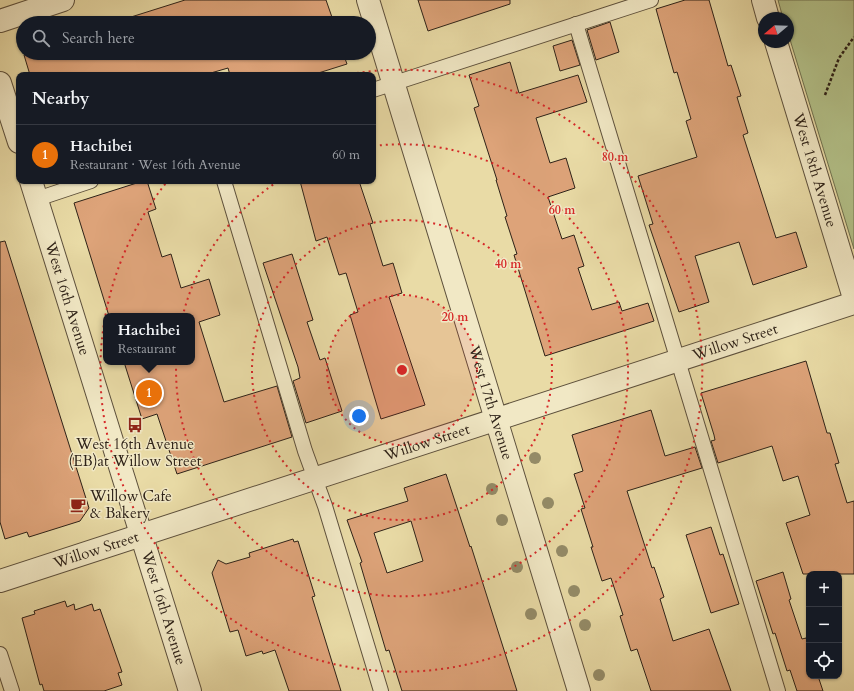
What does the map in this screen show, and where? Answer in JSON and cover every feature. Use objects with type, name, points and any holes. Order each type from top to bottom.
[{"type":"street","points":[[0,20],[64,0]]},
{"type":"street","name":"West 17th Avenue","points":[[368,0],[373,16]]},
{"type":"street","points":[[763,0],[766,12]]},
{"type":"street","name":"West 17th Avenue","points":[[376,25],[579,691]]},
{"type":"street","name":"West 18th Avenue","points":[[778,48],[854,298]]},
{"type":"street","points":[[0,83],[16,133]]},
{"type":"street","name":"West 16th Avenue","points":[[34,190],[190,691]]},
{"type":"street","name":"Willow Street","points":[[0,581],[678,359],[854,303]]},
{"type":"lane","points":[[376,89],[651,0]]},
{"type":"lane","points":[[576,24],[778,691]]},
{"type":"lane","points":[[34,190],[72,184]]},
{"type":"lane","points":[[225,184],[381,691]]},
{"type":"lane","points":[[0,654],[12,691]]},
{"type":"path","points":[[825,95],[839,58],[854,37]]},
{"type":"green space","points":[[778,0],[854,0],[854,249],[793,48],[794,48],[794,12],[781,12]]},
{"type":"building","points":[[185,0],[326,0],[332,16],[134,16]]},
{"type":"building","points":[[418,0],[510,0],[510,4],[428,31]]},
{"type":"building","points":[[685,0],[709,0],[728,66],[731,65],[741,96],[737,97],[748,133],[743,135],[776,238],[796,232],[807,267],[753,285],[739,242],[695,256],[709,302],[679,312],[649,225],[653,224],[638,176],[697,157],[686,121],[691,119],[677,72],[674,73],[656,9]]},
{"type":"building","points":[[610,22],[619,52],[596,60],[587,30]]},
{"type":"building","points":[[572,40],[580,65],[560,71],[553,46]]},
{"type":"building","points":[[26,60],[346,60],[347,64],[322,72],[229,72],[228,68],[214,72],[29,72]]},
{"type":"building","points":[[510,62],[519,93],[578,75],[587,102],[536,118],[550,163],[566,158],[575,188],[548,197],[562,239],[574,235],[584,266],[578,268],[592,310],[619,302],[622,311],[648,303],[654,321],[545,356],[514,255],[517,254],[505,217],[507,216],[497,180],[474,108],[479,106],[469,75]]},
{"type":"building","points":[[134,184],[148,184],[156,209],[148,212],[162,257],[171,254],[181,288],[209,279],[220,315],[199,322],[224,402],[277,386],[292,437],[177,474],[157,414],[142,419],[125,365],[195,365],[195,313],[108,313],[74,203]]},
{"type":"building","points":[[301,184],[360,184],[373,223],[370,224],[383,266],[393,263],[402,293],[389,297],[425,405],[381,419],[350,315],[358,312],[346,273],[339,275],[327,237],[316,241]]},
{"type":"building","points":[[5,241],[89,508],[80,521],[29,537],[27,532],[5,539],[0,522],[0,242]]},
{"type":"building","points":[[292,254],[313,320],[307,322],[320,360],[325,358],[342,411],[306,423],[293,381],[300,378],[298,367],[263,263]]},
{"type":"building","points":[[806,361],[827,433],[830,433],[839,463],[835,464],[847,503],[854,501],[854,574],[842,574],[842,571],[806,571],[806,574],[803,574],[786,523],[810,515],[798,476],[783,481],[772,446],[718,463],[711,441],[715,440],[714,435],[701,393]]},
{"type":"building","points":[[651,410],[665,456],[695,447],[702,468],[627,491],[652,568],[654,567],[664,597],[660,599],[673,641],[709,629],[731,691],[651,691],[637,649],[631,651],[620,616],[623,615],[611,578],[602,581],[591,547],[593,547],[581,509],[585,508],[574,474],[583,471],[572,435]]},
{"type":"building","points":[[446,474],[470,547],[471,546],[517,691],[402,691],[389,650],[386,651],[360,563],[362,562],[347,520],[408,501],[404,488]],"holes":[[[411,521],[423,561],[387,573],[374,533]]]},
{"type":"building","points":[[711,527],[720,555],[723,554],[739,604],[711,613],[686,535]]},
{"type":"building","points":[[293,539],[294,542],[298,541],[315,596],[312,597],[341,691],[289,691],[275,650],[263,654],[262,651],[246,656],[238,630],[230,632],[212,573],[218,560],[226,564],[250,557],[249,553]]},
{"type":"building","points":[[783,572],[791,599],[789,600],[802,639],[806,638],[806,679],[819,679],[823,691],[797,691],[790,670],[787,671],[775,633],[773,634],[756,581]]},
{"type":"building","points":[[65,601],[67,607],[74,604],[75,610],[92,604],[94,611],[100,609],[122,672],[118,673],[122,685],[104,691],[44,691],[42,684],[40,685],[22,618],[35,614],[34,611]]},
{"type":"place","name":"Hachibei","points":[[149,393]]},
{"type":"place","name":"West 16th Avenue (EB)at Willow Street","points":[[135,425]]},
{"type":"place","name":"Willow Cafe & Bakery","points":[[78,505]]}]
